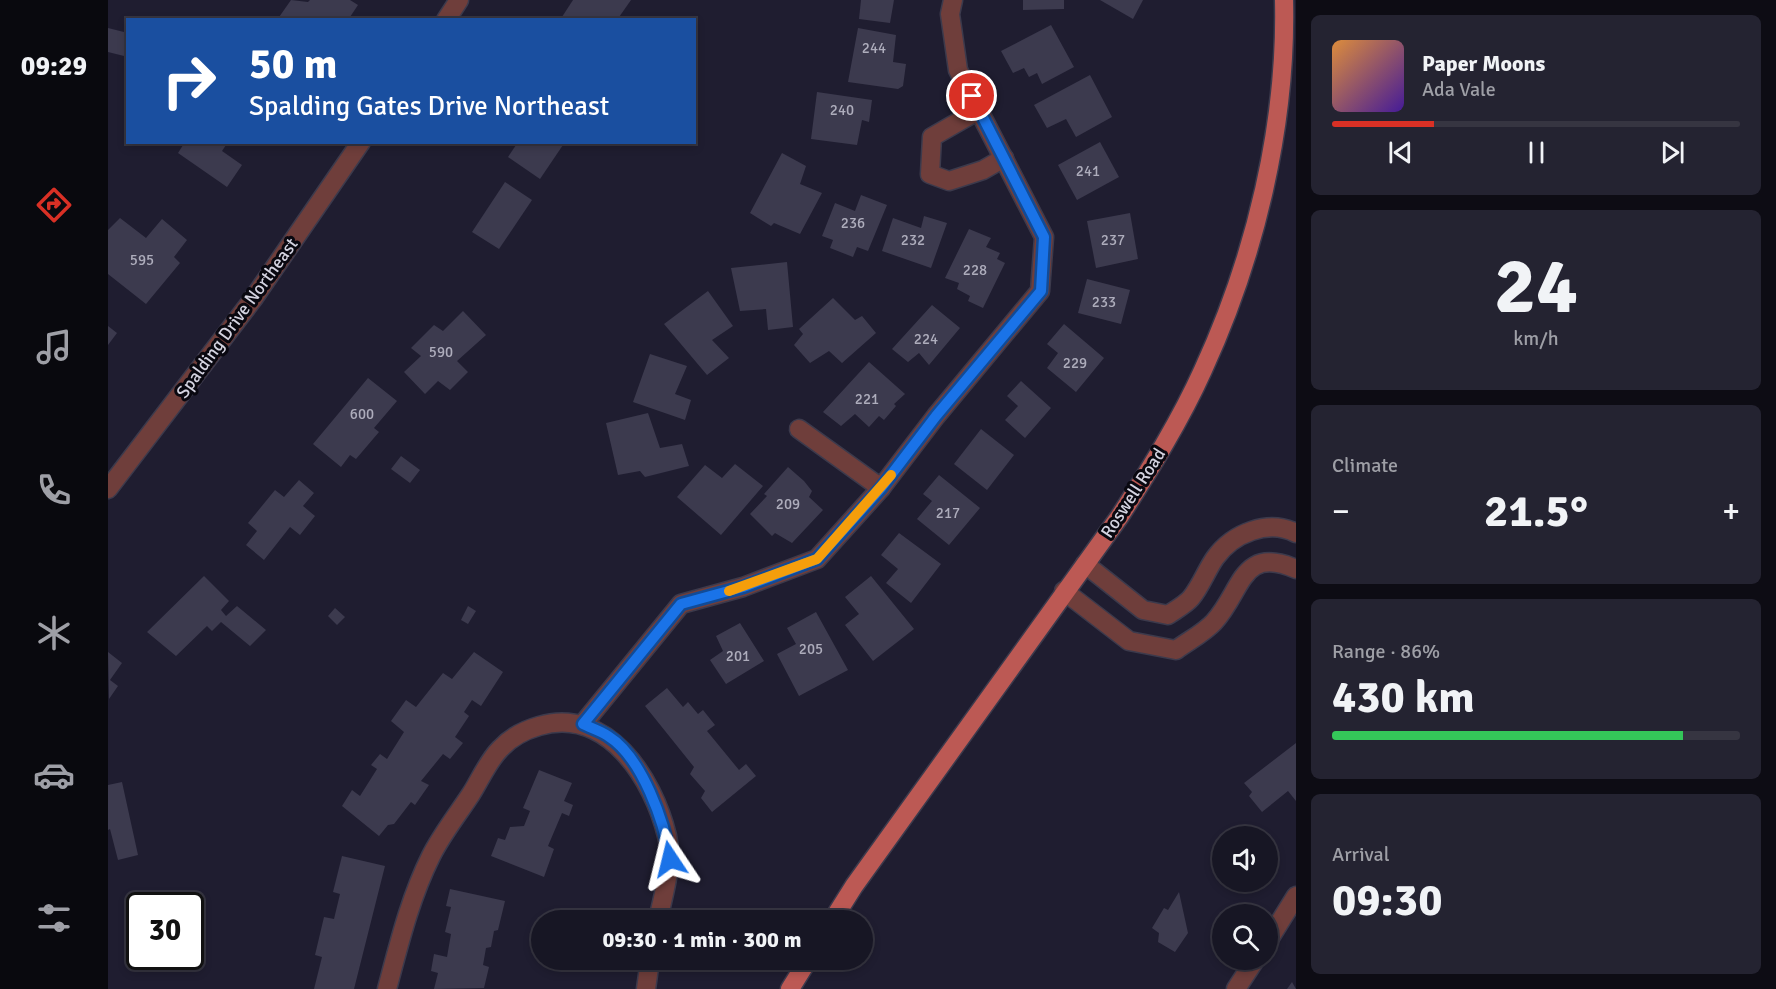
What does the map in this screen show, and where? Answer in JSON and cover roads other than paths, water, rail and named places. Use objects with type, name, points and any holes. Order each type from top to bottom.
[{"type":"main road","name":"Roswell Road","points":[[839,910],[1085,564],[1151,467],[1203,371],[1223,322],[1255,224],[1275,128],[1281,74],[1284,0]]},
{"type":"main road","points":[[790,989],[802,970]]},
{"type":"street","points":[[447,18],[459,0]]},
{"type":"street","points":[[583,724],[681,604],[743,587],[817,559],[881,488],[936,416],[1041,291],[1044,237],[958,70],[950,14],[953,0]]},
{"type":"street","points":[[979,110],[932,137],[930,174],[949,181],[983,170],[1004,158]]},
{"type":"street","name":"Spalding Drive Northeast","points":[[108,489],[253,299],[360,144]]},
{"type":"street","points":[[799,429],[881,488]]},
{"type":"street","points":[[1085,564],[1143,610],[1168,615],[1190,600],[1215,559],[1231,541],[1253,530],[1273,527],[1282,526],[1296,533]]},
{"type":"street","points":[[1064,591],[1129,641],[1176,650],[1213,624],[1242,578],[1252,568],[1263,562],[1276,560],[1296,569]]},
{"type":"street","points":[[387,989],[406,918],[432,855],[500,748],[524,730],[552,722],[583,724],[610,737],[628,756],[653,797],[667,836],[670,859],[660,910]]},
{"type":"street","points":[[1278,925],[1296,896]]},
{"type":"street","points":[[646,989],[649,970]]},
{"type":"street","points":[[1236,989],[1248,970]]}]
